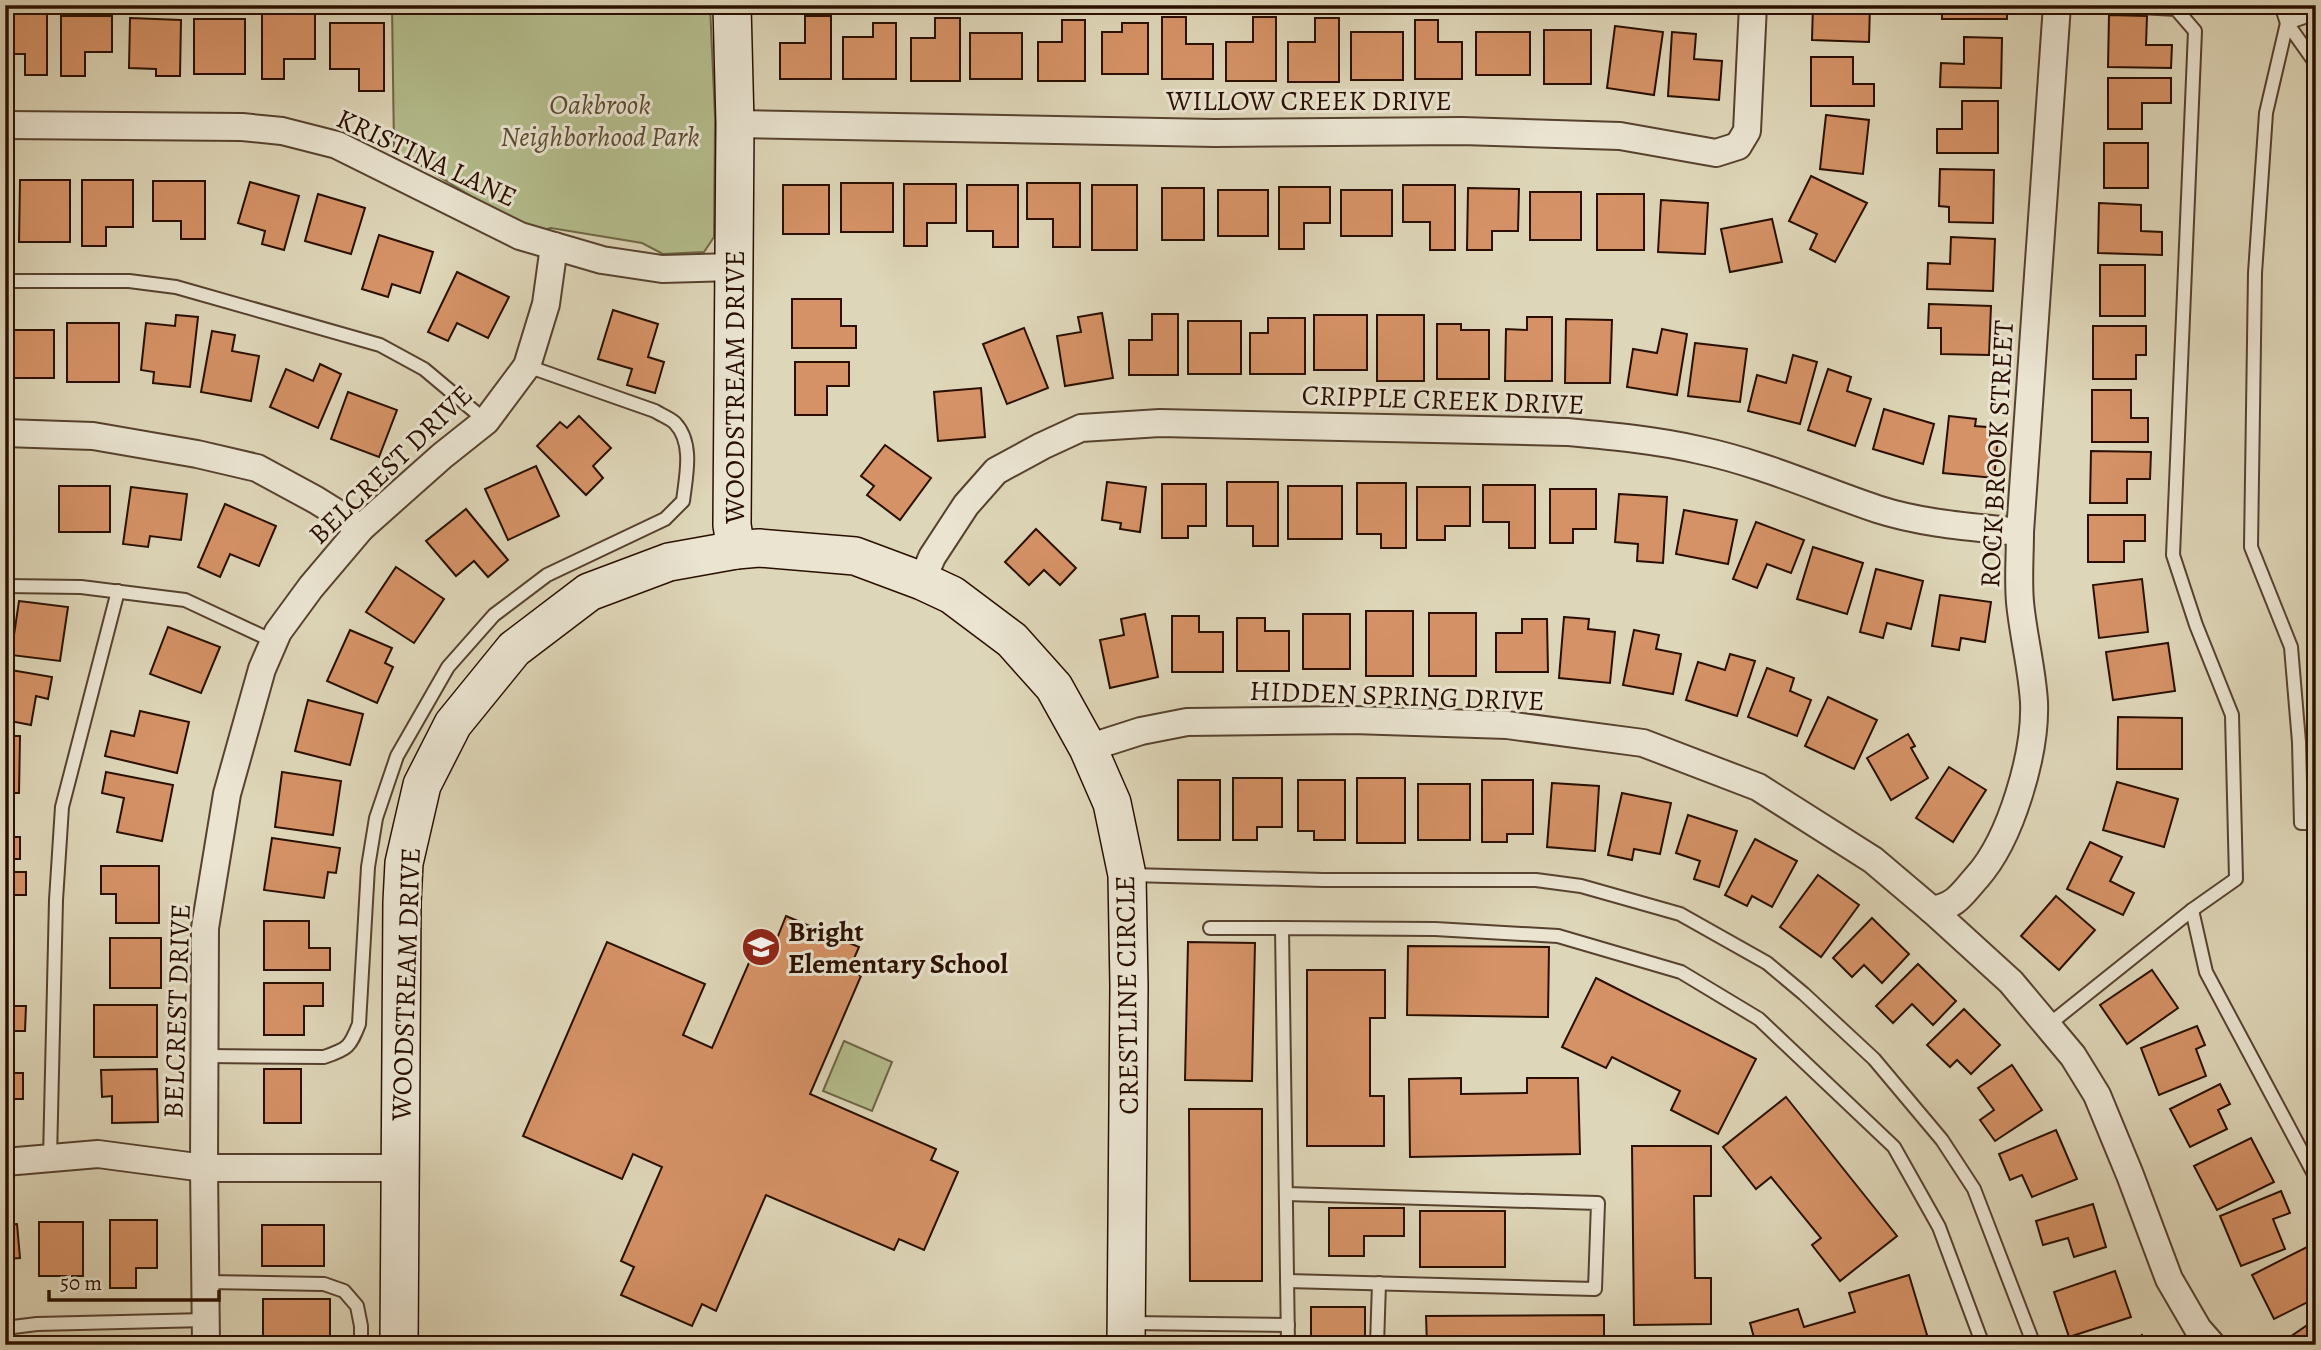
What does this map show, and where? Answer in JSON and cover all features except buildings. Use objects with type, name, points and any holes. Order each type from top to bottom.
[{"type":"street","name":"WOODSTREAM DRIVE","points":[[399,1345],[404,863],[422,785],[453,724],[514,649],[589,592],[669,562],[736,550],[732,524],[735,124],[732,5]]},
{"type":"street","name":"WILLOW CREEK DRIVE","points":[[735,124],[1215,134],[1462,131],[1620,136],[1716,153],[1738,146],[1747,131],[1753,5]]},
{"type":"street","name":"ROCK BROOK STREET","points":[[1932,910],[1951,906],[1988,865],[2013,815],[2027,764],[2034,705],[2029,652],[2020,602],[2020,533],[2057,5]]},
{"type":"street","name":"KRISTINA LANE","points":[[5,125],[242,127],[282,131],[337,145],[520,236],[602,260],[662,269],[734,267]]},
{"type":"street","name":"BELCREST DRIVE","points":[[206,1333],[205,929],[227,794],[262,669],[278,632],[311,587],[361,528],[486,421],[527,366],[546,304],[554,246]]},
{"type":"street","name":"CRIPPLE CREEK DRIVE","points":[[922,580],[932,557],[966,505],[996,471],[1081,428],[1160,423],[1567,432],[1629,438],[1712,453],[1795,478],[1880,509],[1942,523],[2020,533]]},
{"type":"street","points":[[5,433],[93,436],[197,454],[257,468],[361,528]]},
{"type":"street","name":"CRESTLINE CIRCLE","points":[[736,550],[759,548],[855,556],[952,594],[1012,640],[1054,687],[1088,748],[1112,803],[1127,875],[1129,1000],[1126,1334]]},
{"type":"street","name":"HIDDEN SPRING DRIVE","points":[[1088,748],[1187,722],[1353,720],[1507,725],[1643,743],[1758,787],[1872,860],[1932,910],[2011,982],[2073,1056],[2097,1095],[2168,1279],[2198,1329],[2212,1345]]},
{"type":"street","points":[[5,1162],[98,1154],[204,1168],[400,1168]]},
{"type":"lane","points":[[2047,1026],[2236,878],[2232,715],[2196,625],[2173,555],[2195,31],[2176,9],[2104,5]]},
{"type":"lane","points":[[2281,5],[2287,23],[2316,64]]},
{"type":"lane","points":[[2287,23],[2316,13]]},
{"type":"lane","points":[[2287,23],[2266,113],[2255,273],[2251,547],[2291,647],[2299,742],[2301,823],[2316,823]]},
{"type":"lane","points":[[5,281],[129,281],[176,287],[318,326],[380,345],[424,369],[486,421]]},
{"type":"lane","points":[[205,1056],[324,1057],[351,1045],[359,1024],[368,867],[376,818],[397,756],[448,667],[494,615],[547,575],[665,519],[683,501],[687,448],[682,433],[674,422],[655,411],[527,366]]},
{"type":"lane","points":[[5,586],[81,587],[185,600],[273,641]]},
{"type":"lane","points":[[50,1158],[56,900],[62,807],[118,591]]},
{"type":"lane","points":[[1127,875],[1323,880],[1536,880],[1581,886],[1680,914],[1767,962],[1874,1059],[1942,1140],[1974,1189],[2034,1345]]},
{"type":"lane","points":[[2192,910],[2206,972],[2316,1178]]},
{"type":"lane","points":[[1210,928],[1435,929],[1558,936],[1681,972],[1759,1019],[1894,1147],[1939,1227],[1983,1345]]},
{"type":"lane","points":[[1282,928],[1288,1345]]},
{"type":"lane","points":[[1286,1194],[1598,1203],[1595,1289],[1287,1281]]},
{"type":"lane","points":[[205,1282],[324,1284],[344,1291],[357,1306],[361,1345]]},
{"type":"lane","points":[[1377,1345],[1379,1283]]},
{"type":"lane","points":[[5,1328],[37,1324],[206,1333]]},
{"type":"lane","points":[[1126,1334],[1288,1325]]},
{"type":"green space","name":"Oakbrook Neighborhood Park","points":[[392,5],[710,5],[715,117],[714,237],[704,252],[663,254],[642,243],[551,228],[531,233],[394,149]]},
{"type":"green space","points":[[844,1041],[892,1062],[872,1111],[823,1091]]},
{"type":"place","name":"Bright Elementary School","points":[[761,947]]}]
